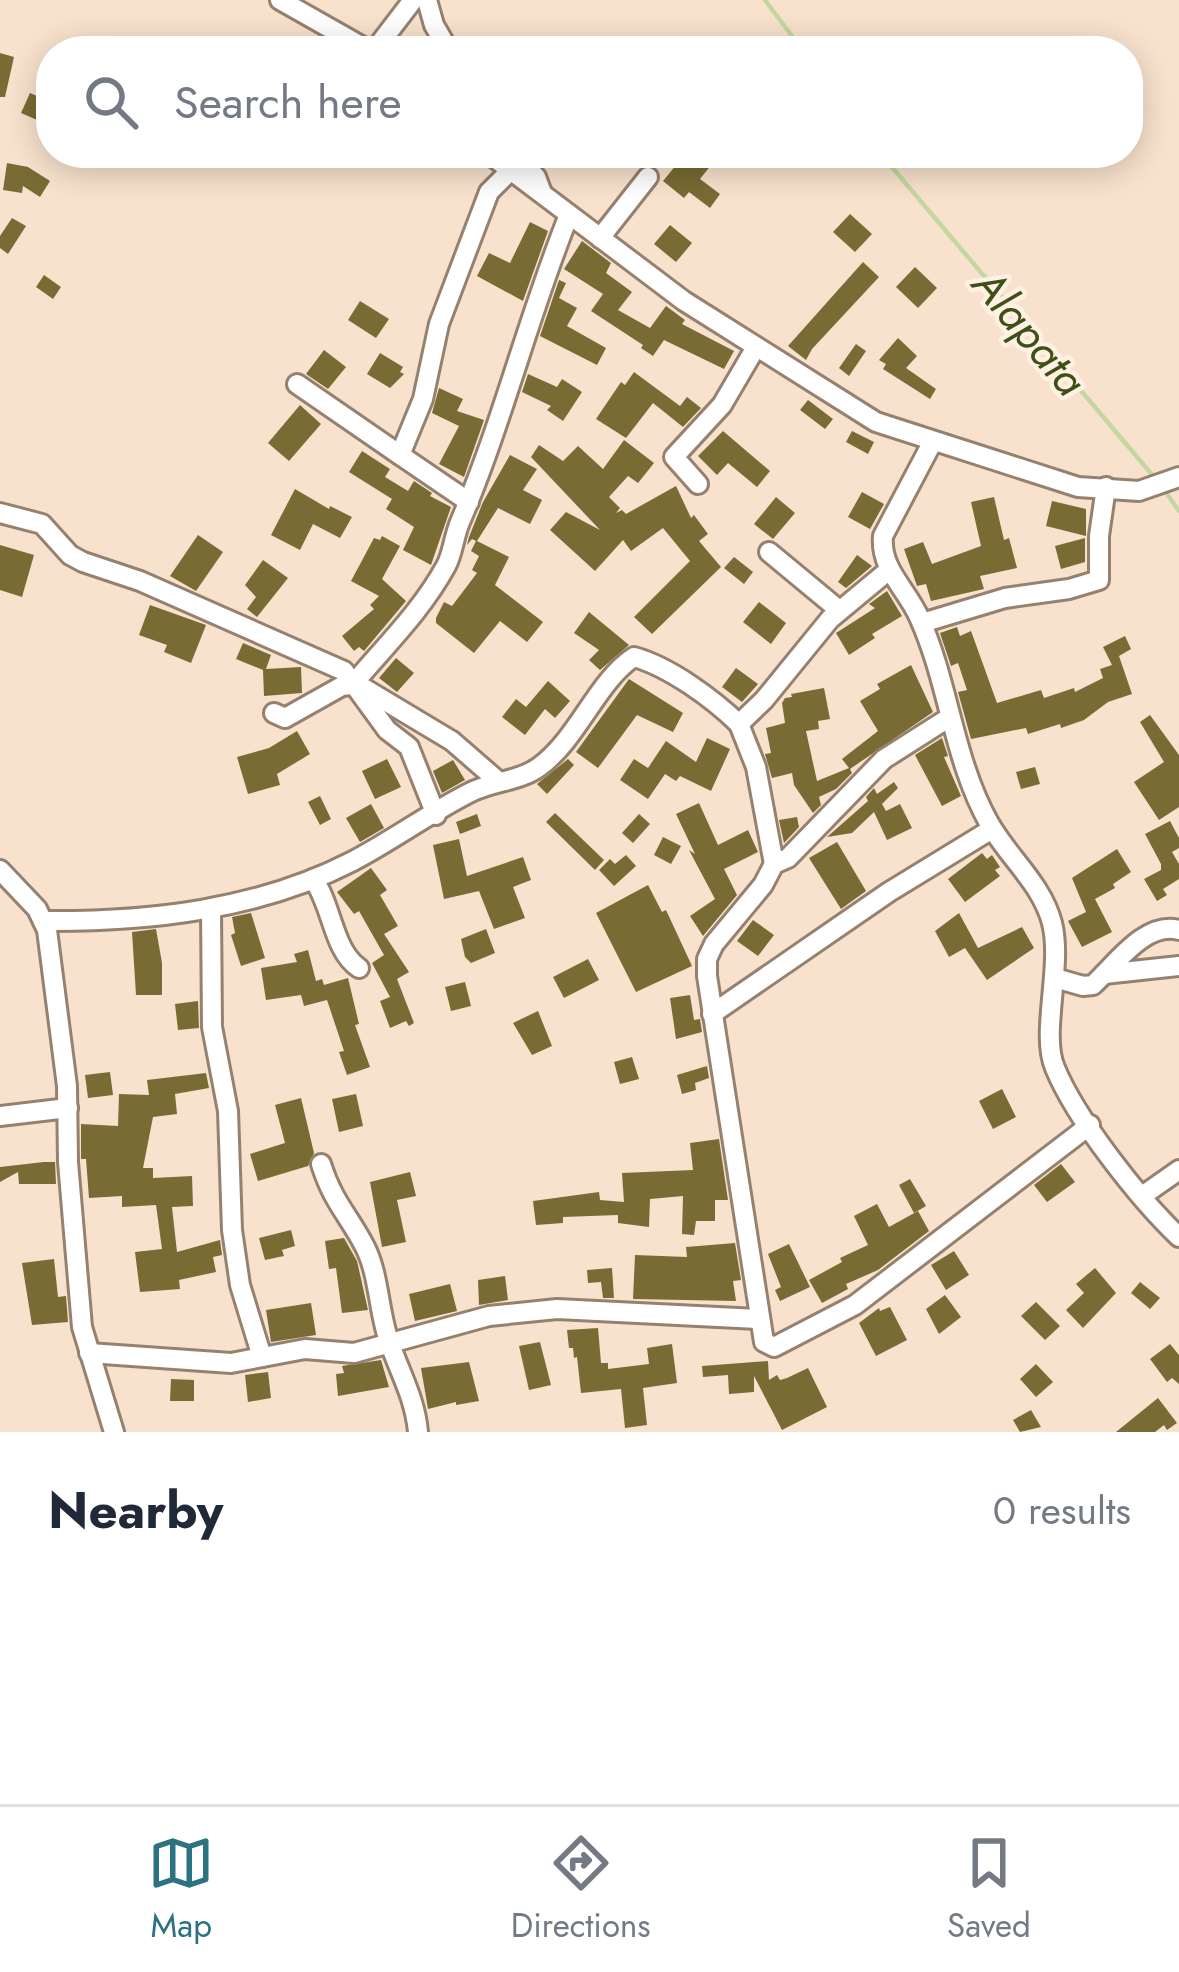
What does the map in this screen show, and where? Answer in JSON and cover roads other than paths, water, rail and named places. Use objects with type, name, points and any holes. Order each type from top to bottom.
[{"type":"street","points":[[280,0],[345,36]]},
{"type":"street","points":[[384,36],[413,0]]},
{"type":"street","points":[[427,0],[440,36]]},
{"type":"street","points":[[400,455],[423,399],[439,324],[489,192],[507,168]]},
{"type":"street","points":[[517,168],[544,197],[684,301],[876,422],[1078,488],[1138,491],[1179,477]]},
{"type":"street","points":[[600,238],[648,177]]},
{"type":"street","points":[[357,684],[448,564],[452,540],[487,460],[545,273],[569,215]]},
{"type":"street","points":[[698,484],[674,458],[722,405],[756,347]]},
{"type":"street","points":[[297,383],[469,502]]},
{"type":"street","points":[[932,443],[883,536],[882,550],[922,623],[969,785],[992,829],[1037,889],[1052,922],[1051,1056],[1090,1125],[1179,1237]]},
{"type":"street","points":[[922,623],[1005,598],[1099,580],[1106,488]]},
{"type":"street","points":[[0,513],[42,524],[82,562],[140,581],[330,664],[452,741],[498,782]]},
{"type":"street","points":[[769,552],[839,610]]},
{"type":"street","points":[[740,724],[839,610],[889,570]]},
{"type":"street","points":[[43,921],[188,914],[313,879],[349,864],[470,793],[539,767],[634,657],[691,688],[740,724],[756,767],[774,864],[707,959],[764,1342],[774,1348],[855,1305],[1090,1125]]},
{"type":"street","points":[[274,713],[285,718],[342,686],[357,684]]},
{"type":"street","points":[[357,684],[379,720],[416,758],[436,815]]},
{"type":"street","points":[[774,864],[788,858],[884,759],[950,717]]},
{"type":"street","points":[[712,1014],[889,892],[992,829]]},
{"type":"street","points":[[0,870],[20,888],[43,921],[68,1108],[82,1327],[115,1432]]},
{"type":"street","points":[[313,879],[326,896],[347,960],[359,968]]},
{"type":"street","points":[[211,909],[212,1027],[230,1128],[232,1230],[240,1285],[262,1357]]},
{"type":"street","points":[[1055,978],[1093,985],[1151,931],[1179,930]]},
{"type":"street","points":[[1104,974],[1179,966]]},
{"type":"street","points":[[0,1116],[68,1108]]},
{"type":"street","points":[[321,1164],[332,1197],[367,1248],[390,1345],[416,1410],[418,1432]]},
{"type":"street","points":[[1142,1196],[1179,1170]]},
{"type":"street","points":[[88,1353],[231,1363],[305,1349],[354,1353],[489,1316],[557,1309],[758,1319]]},
{"type":"waterway","name":"Alapata","points":[[765,0],[792,36]]},
{"type":"waterway","name":"Alapata","points":[[893,168],[1154,477]]},
{"type":"waterway","name":"Alapata","points":[[1165,491],[1179,511]]}]
